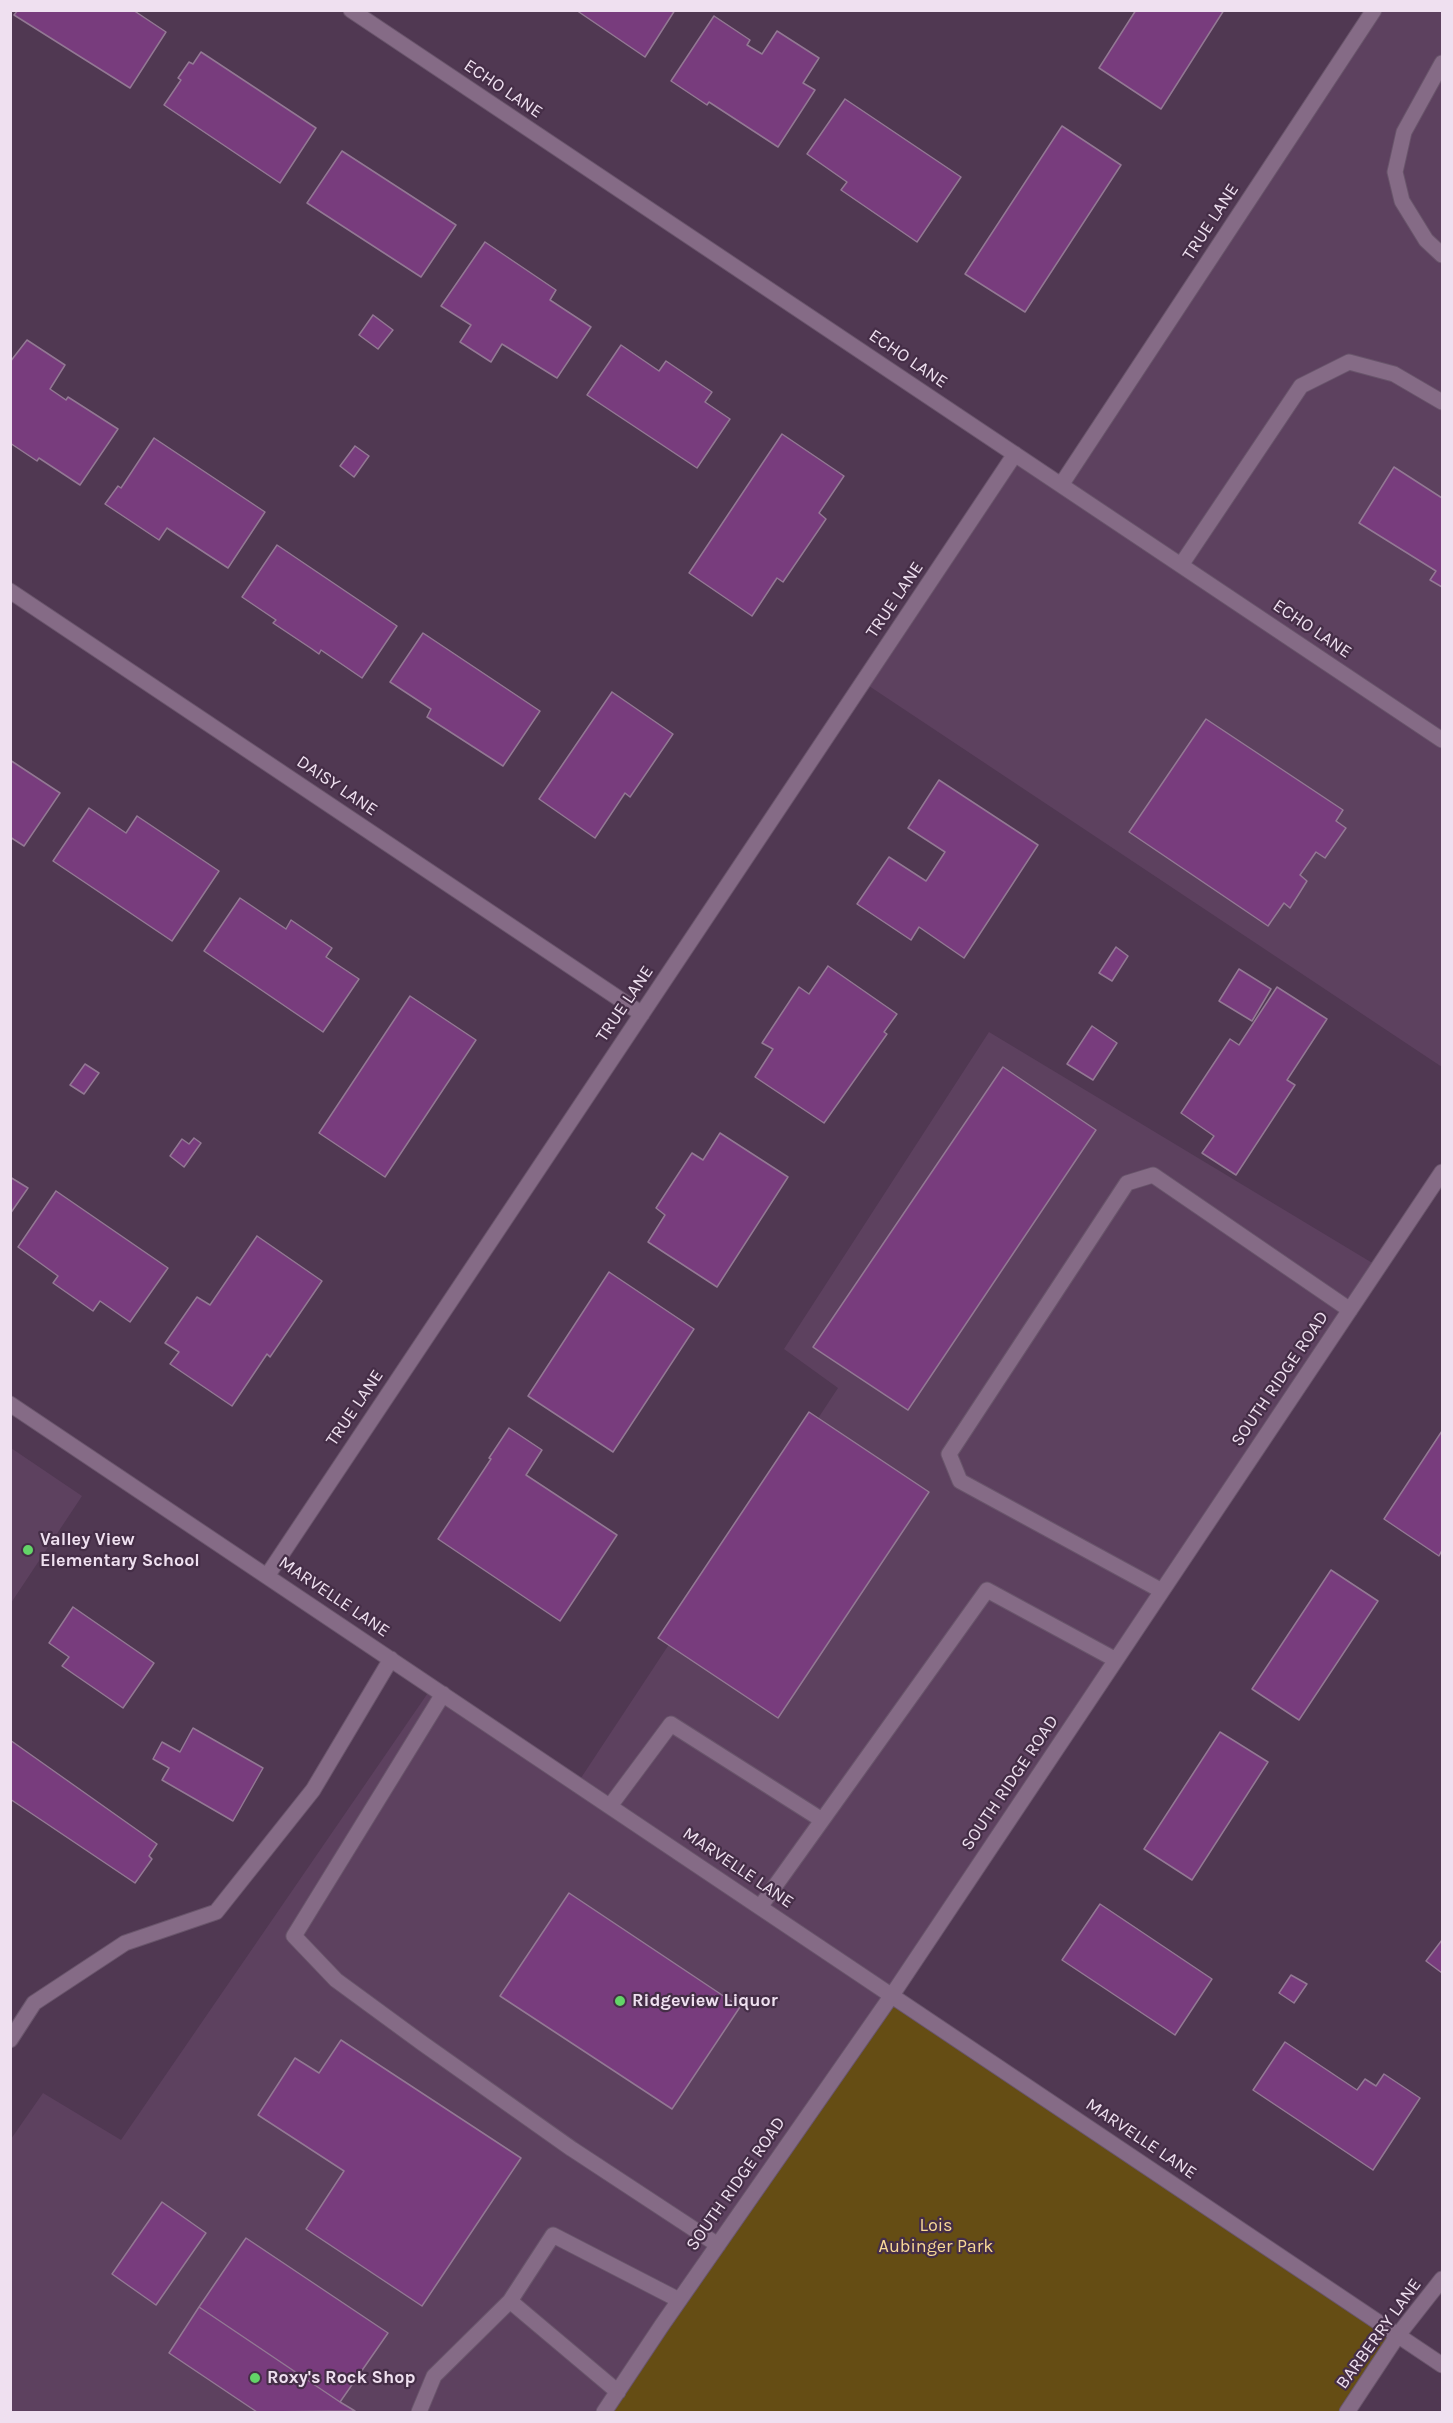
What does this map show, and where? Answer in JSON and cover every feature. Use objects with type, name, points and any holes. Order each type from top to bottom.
[{"type":"street","name":"ECHO LANE","points":[[351,10],[1443,740]]},
{"type":"street","name":"TRUE LANE","points":[[1061,485],[1374,10]]},
{"type":"street","points":[[1443,63],[1404,132],[1395,172],[1402,201],[1426,240],[1443,255]]},
{"type":"street","points":[[1181,565],[1301,387],[1349,362],[1394,374],[1443,402]]},
{"type":"street","name":"TRUE LANE","points":[[267,1576],[1015,454]]},
{"type":"street","name":"DAISY LANE","points":[[10,591],[642,1014]]},
{"type":"street","name":"SOUTH RIDGE ROAD","points":[[604,2412],[679,2300],[892,1995],[1443,1172]]},
{"type":"street","points":[[1162,1591],[960,1481],[949,1454],[1127,1183],[1153,1175],[1350,1310]]},
{"type":"street","name":"MARVELLE LANE","points":[[10,1404],[1443,2365]]},
{"type":"street","points":[[760,1907],[987,1590],[1116,1660]]},
{"type":"street","points":[[10,2040],[34,2003],[125,1943],[216,1912],[313,1790],[391,1659]]},
{"type":"street","points":[[443,1694],[294,1936],[336,1980],[422,2043],[572,2149],[718,2245]]},
{"type":"street","points":[[610,1806],[671,1724],[822,1820]]},
{"type":"street","points":[[419,2412],[434,2376],[510,2301],[553,2235],[679,2300]]},
{"type":"street","name":"BARBERRY LANE","points":[[1347,2412],[1398,2335],[1443,2279]]},
{"type":"street","points":[[510,2301],[618,2392]]},
{"type":"shaded area","points":[[1374,11],[1442,11],[1442,1067],[863,682],[1015,454],[1061,485]]},
{"type":"shaded area","points":[[989,1032],[1379,1267],[604,2412],[11,2412],[11,2139],[43,2093],[121,2140],[432,1687],[577,1784],[838,1388],[784,1349]]},
{"type":"shaded area","name":"Valley View Elementary School","points":[[11,1448],[82,1496],[11,1603]]},
{"type":"green space","name":"Lois Aubinger Park","points":[[892,1995],[1398,2335],[1347,2412],[609,2412]]},
{"type":"building","points":[[18,10],[133,10],[166,32],[130,88],[14,15]]},
{"type":"building","points":[[576,10],[675,10],[645,57]]},
{"type":"building","points":[[1136,10],[1224,10],[1161,109],[1099,68]]},
{"type":"building","points":[[714,16],[750,40],[747,45],[762,54],[777,31],[819,58],[803,83],[815,90],[778,147],[709,102],[707,105],[671,81]]},
{"type":"building","points":[[201,52],[316,128],[280,183],[164,105],[181,80],[178,78],[189,62],[193,64]]},
{"type":"building","points":[[845,99],[961,177],[917,242],[841,190],[847,182],[807,154]]},
{"type":"building","points":[[1062,126],[1121,165],[1025,312],[965,274]]},
{"type":"building","points":[[342,151],[456,225],[421,277],[307,203]]},
{"type":"building","points":[[485,242],[556,290],[550,300],[591,327],[557,378],[502,344],[491,362],[460,342],[471,325],[441,306]]},
{"type":"building","points":[[373,315],[393,330],[378,349],[359,335]]},
{"type":"building","points":[[27,340],[65,365],[50,389],[66,400],[68,397],[118,429],[80,485],[39,458],[37,461],[10,443],[10,362]]},
{"type":"building","points":[[621,345],[659,371],[666,361],[712,392],[705,402],[730,419],[697,468],[587,395]]},
{"type":"building","points":[[782,434],[844,476],[819,513],[826,519],[783,582],[777,578],[752,616],[689,573]]},
{"type":"building","points":[[154,438],[265,512],[228,568],[167,528],[159,540],[105,504],[118,486],[121,488]]},
{"type":"building","points":[[355,446],[369,456],[354,477],[340,466]]},
{"type":"building","points":[[1394,467],[1442,498],[1442,587],[1430,580],[1436,571],[1359,523]]},
{"type":"building","points":[[277,545],[397,626],[362,678],[321,650],[319,654],[273,623],[276,620],[242,597]]},
{"type":"building","points":[[423,633],[540,711],[503,766],[427,717],[431,709],[390,682]]},
{"type":"building","points":[[612,692],[673,734],[630,797],[625,793],[595,838],[539,799]]},
{"type":"building","points":[[1206,719],[1343,810],[1336,821],[1346,828],[1325,858],[1316,852],[1300,875],[1307,881],[1290,908],[1284,903],[1268,926],[1129,832]]},
{"type":"building","points":[[10,760],[60,793],[24,846],[10,837]]},
{"type":"building","points":[[939,780],[1038,845],[964,958],[919,927],[911,940],[857,904],[889,857],[926,881],[945,852],[908,828]]},
{"type":"building","points":[[89,808],[126,833],[137,816],[219,871],[172,941],[53,861]]},
{"type":"building","points":[[240,898],[286,929],[291,920],[332,948],[326,957],[359,979],[323,1032],[204,951]]},
{"type":"building","points":[[1116,947],[1128,956],[1112,981],[1099,973]]},
{"type":"building","points":[[828,966],[897,1014],[884,1032],[887,1034],[824,1123],[755,1077],[773,1049],[762,1043],[799,987],[809,994]]},
{"type":"building","points":[[1239,969],[1271,989],[1252,1021],[1219,1001]]},
{"type":"building","points":[[1277,987],[1327,1019],[1287,1080],[1295,1085],[1236,1175],[1202,1153],[1214,1136],[1181,1113],[1230,1039],[1239,1045]]},
{"type":"building","points":[[410,996],[476,1040],[385,1177],[319,1133]]},
{"type":"building","points":[[1092,1026],[1117,1043],[1093,1080],[1067,1064]]},
{"type":"building","points":[[85,1064],[99,1073],[84,1094],[70,1085]]},
{"type":"building","points":[[1003,1067],[1096,1130],[908,1410],[813,1347]]},
{"type":"building","points":[[720,1133],[788,1177],[717,1287],[648,1242],[665,1215],[656,1208],[692,1153],[703,1160]]},
{"type":"building","points":[[194,1138],[201,1143],[184,1167],[170,1156],[182,1139],[189,1144]]},
{"type":"building","points":[[10,1177],[28,1188],[10,1214]]},
{"type":"building","points":[[56,1191],[168,1268],[130,1322],[100,1301],[93,1311],[53,1283],[58,1276],[18,1247]]},
{"type":"building","points":[[257,1236],[322,1281],[270,1357],[267,1354],[232,1406],[170,1364],[179,1352],[165,1343],[197,1297],[210,1305]]},
{"type":"building","points":[[609,1272],[694,1329],[613,1452],[528,1396]]},
{"type":"building","points":[[809,1412],[929,1492],[778,1718],[658,1638]]},
{"type":"building","points":[[509,1428],[542,1450],[526,1475],[617,1535],[560,1621],[438,1539]]},
{"type":"building","points":[[1442,1431],[1442,1550],[1439,1556],[1384,1519]]},
{"type":"building","points":[[1331,1570],[1378,1601],[1299,1720],[1252,1689]]},
{"type":"building","points":[[73,1607],[154,1663],[123,1708],[62,1666],[69,1657],[49,1643]]},
{"type":"building","points":[[193,1728],[263,1768],[233,1821],[162,1780],[169,1768],[153,1759],[162,1742],[180,1752]]},
{"type":"building","points":[[1220,1732],[1268,1762],[1192,1880],[1144,1849]]},
{"type":"building","points":[[10,1740],[157,1844],[149,1856],[152,1859],[135,1883],[10,1799]]},
{"type":"building","name":"Ridgeview Liquor","points":[[569,1893],[740,2007],[672,2109],[500,1996]]},
{"type":"building","points":[[1100,1904],[1212,1979],[1175,2035],[1062,1960]]},
{"type":"building","points":[[1442,1940],[1442,1973],[1426,1961]]},
{"type":"building","points":[[1291,1975],[1307,1984],[1294,2003],[1279,1993]]},
{"type":"building","points":[[341,2040],[521,2158],[422,2306],[306,2229],[344,2171],[258,2115],[295,2058],[319,2073]]},
{"type":"building","points":[[1285,2042],[1357,2090],[1365,2079],[1376,2086],[1384,2074],[1420,2098],[1373,2170],[1253,2090]]},
{"type":"building","points":[[162,2202],[206,2233],[156,2305],[112,2274]]},
{"type":"building","points":[[246,2238],[388,2333],[340,2402],[199,2307]]},
{"type":"building","name":"Roxy's Rock Shop","points":[[199,2307],[355,2411],[257,2412],[169,2353]]},
{"type":"place","name":"Valley View Elementary School","points":[[28,1550]]},
{"type":"place","name":"Ridgeview Liquor","points":[[620,2001]]},
{"type":"place","name":"Roxy's Rock Shop","points":[[255,2378]]}]
